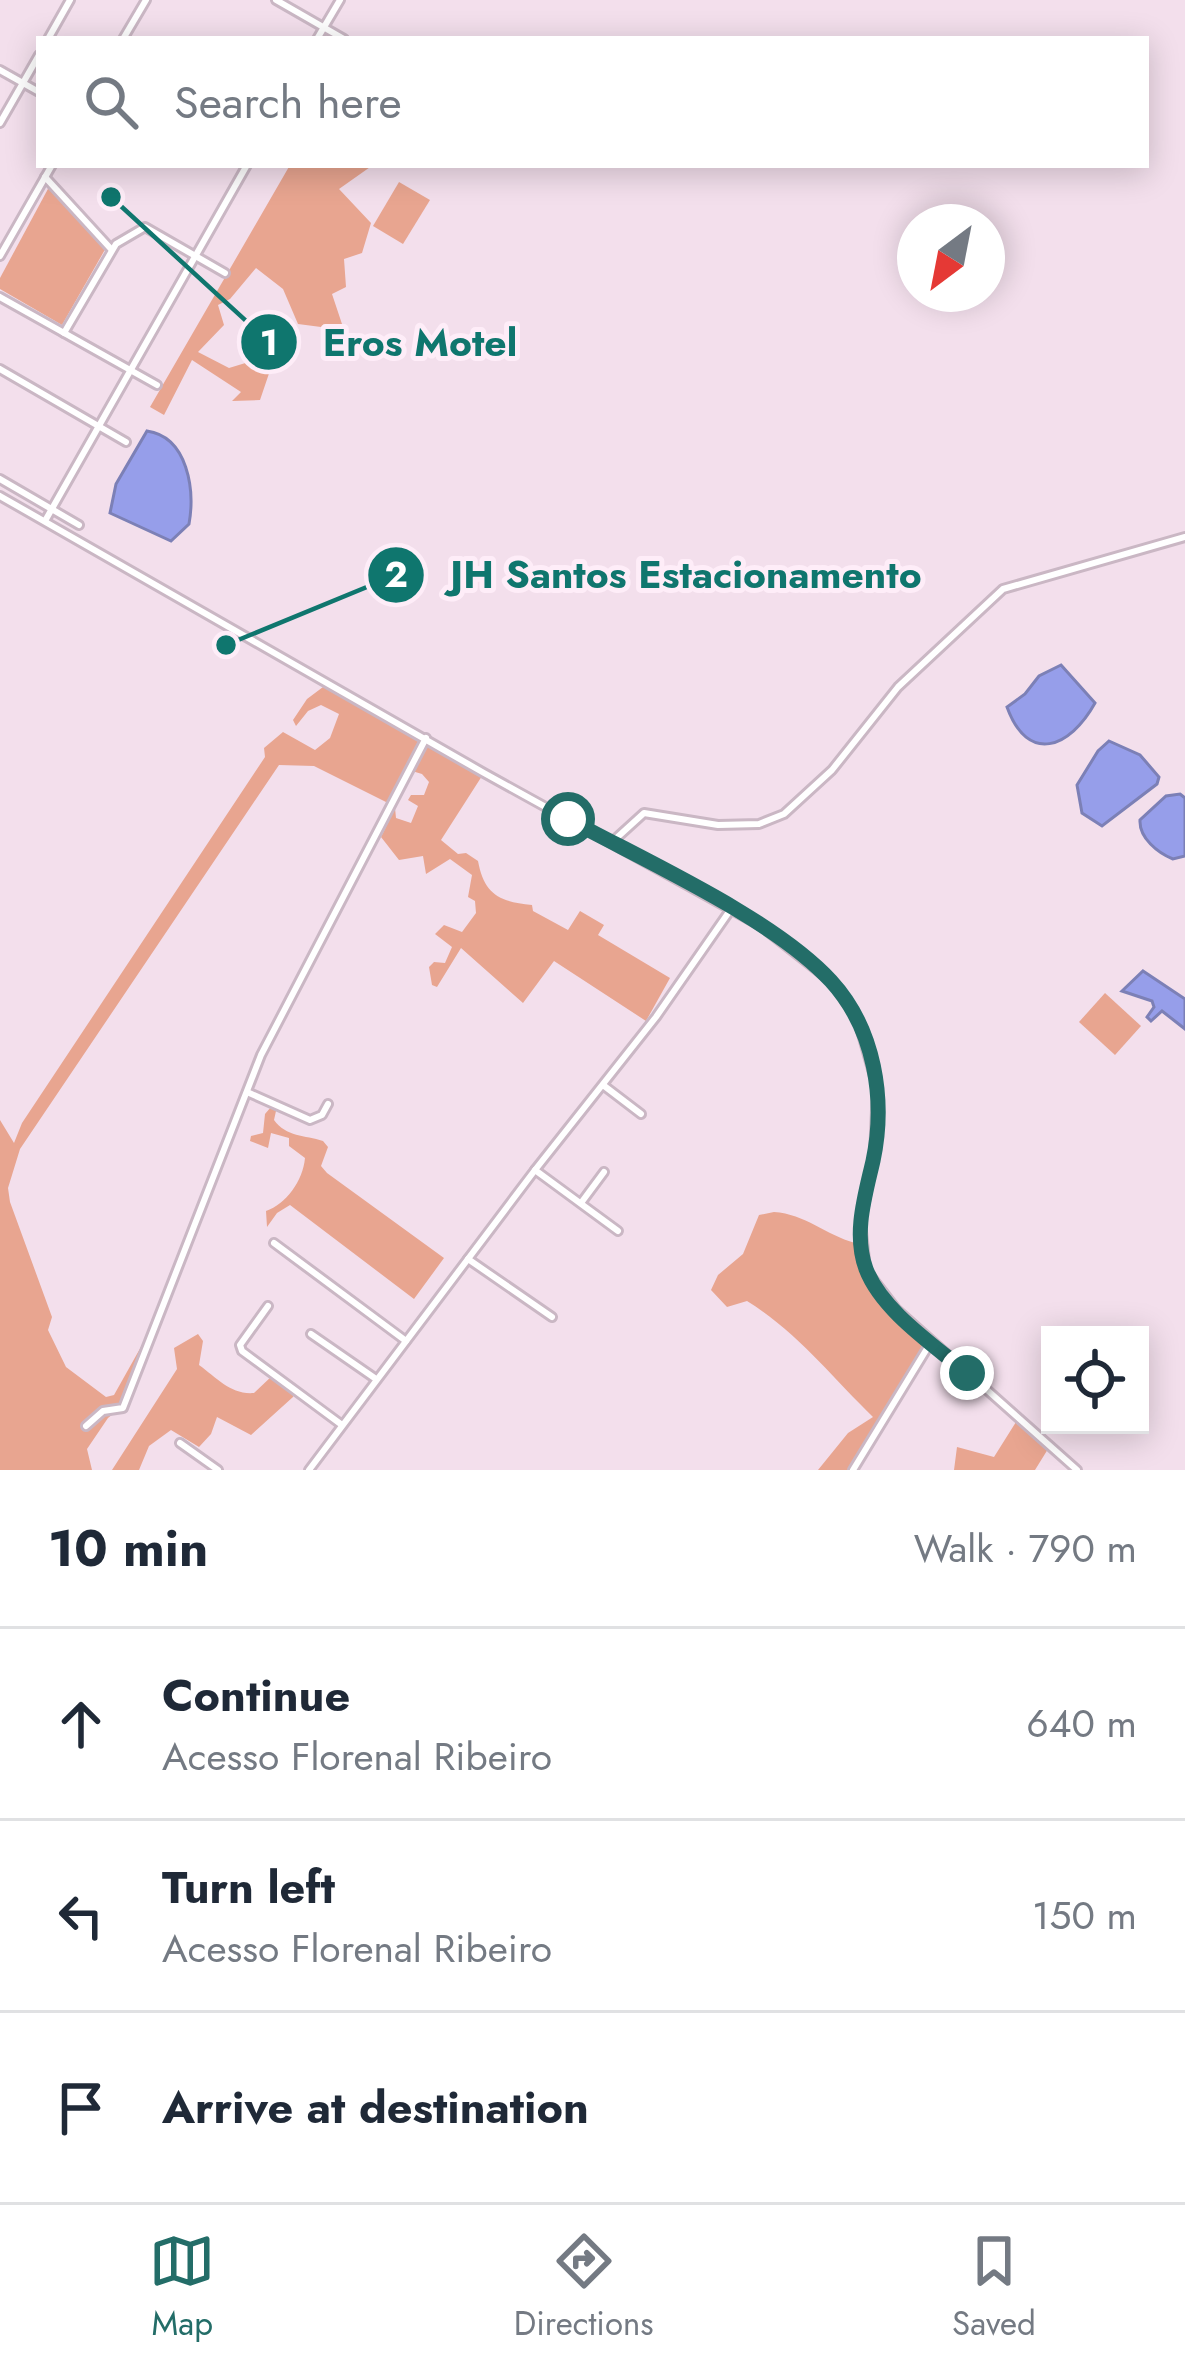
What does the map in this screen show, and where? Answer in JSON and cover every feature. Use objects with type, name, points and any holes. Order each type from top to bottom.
[{"type":"street","points":[[50,36],[70,0]]},
{"type":"street","points":[[126,36],[146,0]]},
{"type":"street","points":[[276,0],[339,36]]},
{"type":"street","points":[[319,36],[340,0]]},
{"type":"street","points":[[0,123],[36,60]]},
{"type":"street","points":[[0,70],[36,90]]},
{"type":"street","points":[[0,256],[50,168]]},
{"type":"street","points":[[45,521],[245,168]]},
{"type":"street","points":[[45,177],[112,250]]},
{"type":"street","points":[[64,333],[112,250],[130,233],[145,227],[225,274]]},
{"type":"street","points":[[0,297],[157,385]]},
{"type":"street","points":[[0,369],[126,442]]},
{"type":"street","points":[[0,479],[79,525]]},
{"type":"street","points":[[0,496],[731,909],[804,956],[831,981],[858,1020],[877,1087],[876,1138],[861,1222],[866,1270],[884,1298],[1077,1470]]},
{"type":"street","points":[[611,843],[644,814],[718,825],[759,824],[784,814],[832,770],[898,686],[1003,589],[1185,537]]},
{"type":"street","points":[[86,1426],[104,1412],[123,1408],[289,996],[426,738]]},
{"type":"street","points":[[308,1470],[684,980],[731,909]]},
{"type":"street","points":[[603,1084],[641,1114]]},
{"type":"street","points":[[247,1092],[310,1120],[322,1115],[328,1104]]},
{"type":"street","points":[[535,1170],[618,1231]]},
{"type":"street","points":[[581,1203],[604,1172]]},
{"type":"street","points":[[274,1243],[406,1341]]},
{"type":"street","points":[[468,1259],[552,1317]]},
{"type":"street","points":[[268,1306],[240,1345],[242,1351],[342,1424]]},
{"type":"street","points":[[311,1334],[376,1379]]},
{"type":"street","points":[[853,1470],[931,1342]]},
{"type":"street","points":[[180,1443],[218,1470]]},
{"type":"shaded area","points":[[288,168],[369,168],[339,189],[371,223],[362,253],[344,259],[346,287],[332,294],[344,330],[298,324],[283,289],[256,268],[230,299],[218,305],[224,325],[198,352],[229,368],[252,361],[258,352],[246,333],[262,325],[278,347],[260,400],[232,401],[241,392],[192,360],[164,415],[150,407]]},
{"type":"shaded area","points":[[399,182],[430,200],[403,244],[373,226]]},
{"type":"shaded area","points":[[49,187],[107,246],[62,325],[0,289],[0,278]]},
{"type":"shaded area","points":[[327,684],[482,776],[441,840],[458,854],[478,861],[494,894],[532,905],[533,911],[568,930],[580,911],[604,925],[598,935],[670,978],[646,1021],[554,961],[523,1003],[461,948],[437,987],[432,985],[429,967],[434,962],[445,963],[452,947],[435,934],[444,925],[462,932],[476,913],[475,901],[468,897],[472,875],[450,859],[426,874],[423,856],[399,860],[381,837],[395,808],[396,818],[411,823],[418,806],[408,800],[411,795],[424,795],[429,782],[412,771],[394,806],[314,766],[279,765],[20,1149],[8,1188],[10,1202],[52,1317],[48,1330],[66,1367],[106,1397],[114,1395],[151,1329],[118,1410],[87,1449],[92,1470],[0,1470],[0,1120],[14,1143],[22,1123],[265,757],[264,748],[283,732],[315,750],[330,738],[339,714],[321,705],[308,711],[296,726],[293,720],[307,699]]},
{"type":"shaded area","points":[[1105,993],[1141,1026],[1115,1055],[1079,1022]]},
{"type":"shaded area","points":[[271,1107],[276,1111],[274,1120],[284,1130],[323,1141],[328,1147],[321,1166],[327,1173],[444,1258],[414,1299],[290,1205],[267,1227],[266,1211],[292,1190],[305,1158],[289,1146],[289,1138],[271,1133],[268,1148],[250,1141],[251,1136],[263,1133],[265,1114]]},
{"type":"shaded area","points":[[774,1212],[855,1243],[866,1277],[881,1301],[930,1344],[849,1470],[818,1470],[848,1433],[873,1417],[765,1313],[747,1301],[727,1307],[711,1290],[718,1275],[743,1254],[759,1215]]},
{"type":"shaded area","points":[[198,1334],[203,1341],[199,1365],[225,1385],[254,1393],[273,1375],[295,1392],[293,1397],[251,1435],[217,1417],[211,1434],[199,1447],[171,1430],[149,1446],[139,1470],[112,1470],[177,1369],[174,1348]]},
{"type":"shaded area","points":[[1016,1422],[1048,1449],[1035,1470],[954,1470],[957,1447],[994,1457]]},
{"type":"water","points":[[147,431],[172,443],[186,467],[189,524],[171,541],[110,513],[116,484]]},
{"type":"water","points":[[1061,665],[1095,703],[1074,731],[1050,744],[1037,743],[1016,725],[1007,707],[1039,676]]},
{"type":"water","points":[[1109,741],[1140,755],[1159,777],[1157,784],[1102,826],[1082,813],[1077,785]]},
{"type":"water","points":[[1166,796],[1185,798],[1185,856],[1173,859],[1150,844],[1140,820]]},
{"type":"water","points":[[1143,971],[1185,999],[1185,1029],[1162,1011],[1151,1021],[1147,1017],[1154,1007],[1152,1001],[1122,991]]},
{"type":"place","name":"Eros Motel","points":[[111,197]]},
{"type":"place","name":"JH Santos Estacionamento","points":[[226,645]]},
{"type":"route","points":[[568,819],[761,926],[804,956],[844,998],[868,1046],[877,1087],[874,1156],[861,1222],[866,1270],[884,1298],[967,1373]]}]
